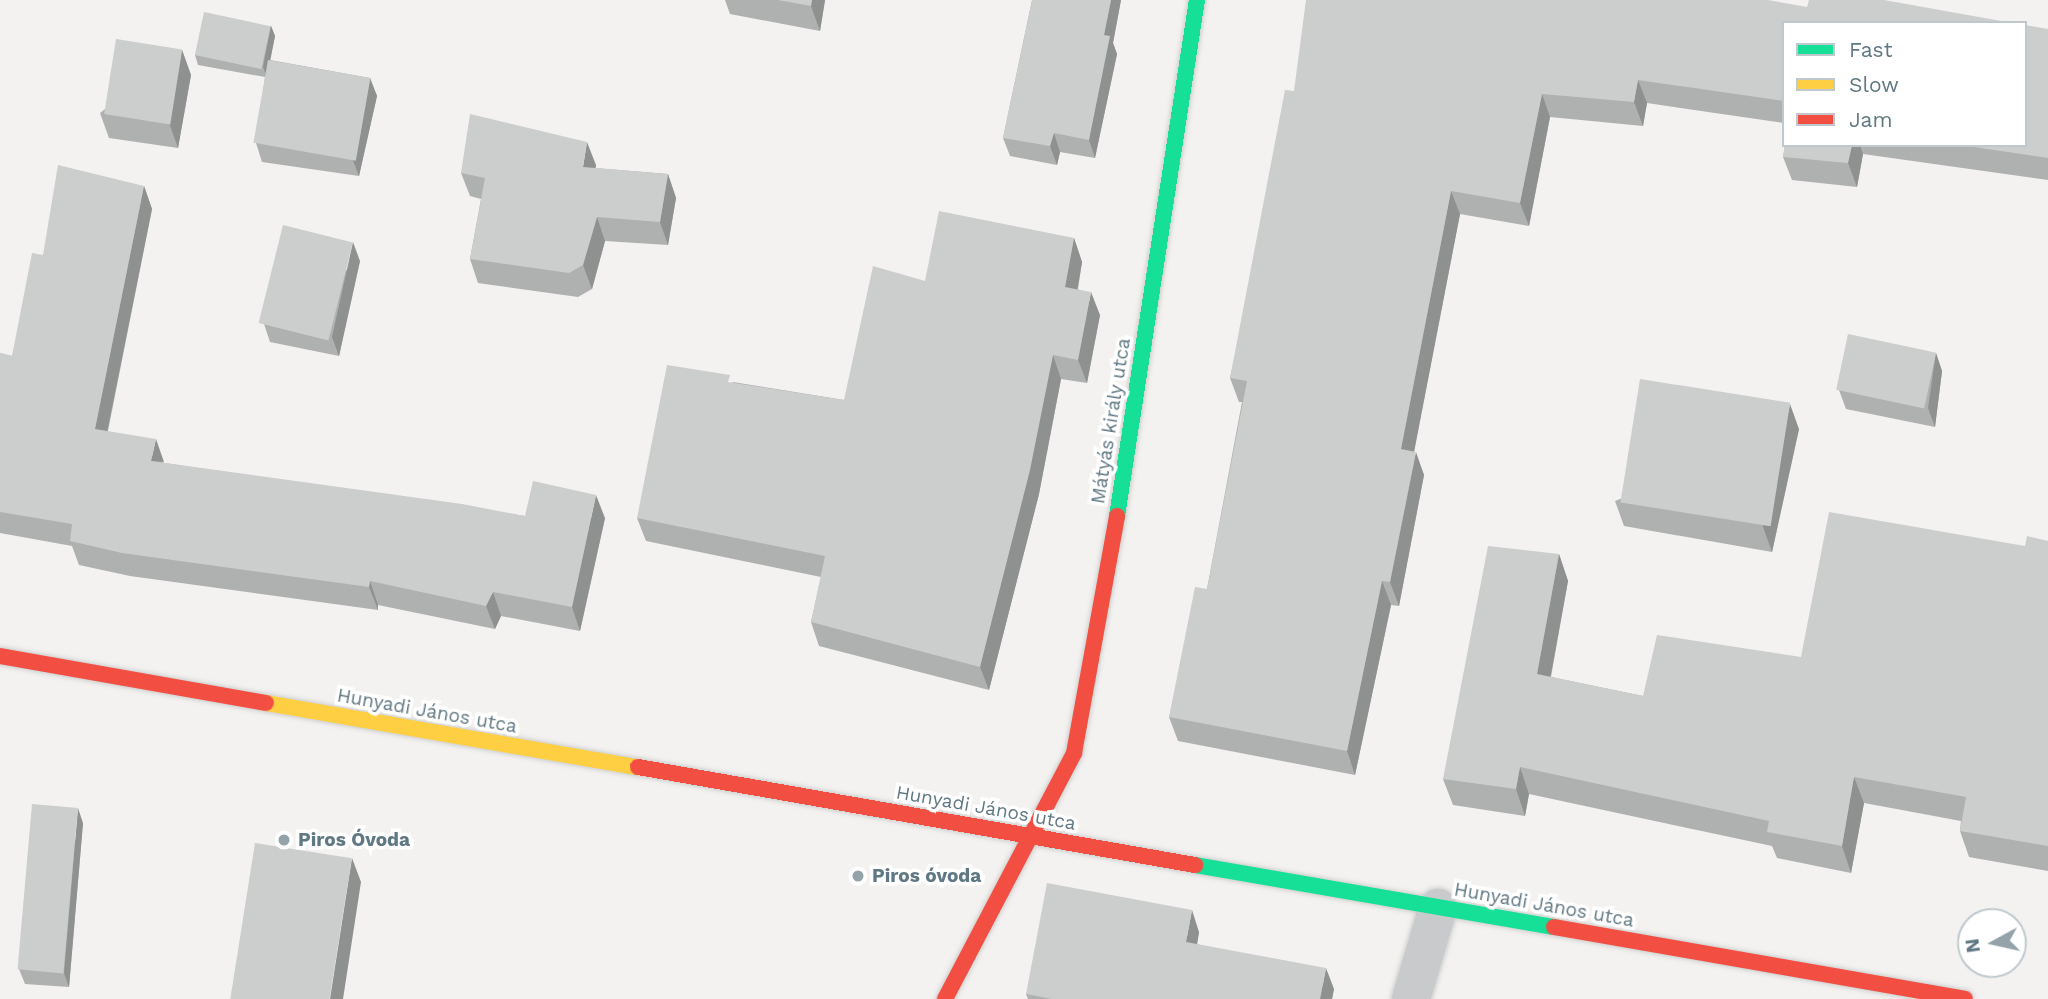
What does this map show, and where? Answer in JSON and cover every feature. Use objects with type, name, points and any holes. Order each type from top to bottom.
[{"type":"street","name":"Mátyás király utca","points":[[945,999],[1074,753],[1109,570],[1197,0]]},
{"type":"street","name":"Hunyadi János utca","points":[[0,656],[1965,999]]},
{"type":"street","points":[[1411,999],[1438,908]]},
{"type":"building","points":[[778,0],[812,0],[811,6]]},
{"type":"building","points":[[1032,0],[1111,0],[1104,35],[1110,36],[1089,140],[1054,133],[1050,146],[1003,138]]},
{"type":"building","points":[[1306,0],[1768,0],[1807,7],[1809,0],[1884,0],[2002,21],[1782,21],[1782,101],[1638,80],[1634,102],[1542,94],[1520,203],[1451,191],[1401,449],[1416,452],[1390,582],[1382,581],[1347,751],[1169,717],[1195,587],[1207,589],[1247,381],[1230,378],[1285,90],[1294,91]]},
{"type":"building","points":[[204,12],[271,26],[261,69],[195,55]]},
{"type":"building","points":[[2027,25],[2048,29],[2048,158],[1974,147],[2027,147]]},
{"type":"building","points":[[116,39],[182,49],[170,125],[104,114]]},
{"type":"building","points":[[268,60],[370,78],[356,161],[253,143]]},
{"type":"building","points":[[470,114],[587,142],[583,167],[668,174],[660,222],[597,217],[583,265],[569,273],[470,259],[485,178],[461,173]]},
{"type":"building","points":[[1785,147],[1852,147],[1848,163],[1783,157]]},
{"type":"building","points":[[58,165],[144,186],[95,429],[156,439],[151,461],[462,504],[525,516],[533,481],[596,495],[572,607],[493,592],[486,606],[370,581],[369,587],[122,553],[70,541],[72,524],[0,512],[0,353],[12,356],[32,253],[43,255]]},
{"type":"building","points":[[939,211],[1074,238],[1065,287],[1091,292],[1078,360],[1053,355],[1030,470],[980,667],[811,622],[825,556],[637,518],[667,365],[730,375],[728,382],[844,400],[873,266],[925,281]]},
{"type":"building","points":[[283,225],[353,242],[328,340],[259,323]]},
{"type":"building","points":[[1848,334],[1936,353],[1924,408],[1836,390]]},
{"type":"building","points":[[1640,379],[1790,403],[1771,526],[1620,502]]},
{"type":"building","points":[[1829,512],[2025,546],[2027,536],[2048,541],[2048,846],[1960,831],[1966,797],[1854,777],[1842,846],[1767,832],[1769,821],[1520,767],[1516,789],[1443,779],[1488,546],[1559,554],[1537,674],[1643,696],[1657,635],[1801,657]]},
{"type":"building","points":[[32,804],[78,808],[63,973],[18,969]]},
{"type":"building","points":[[255,843],[352,858],[330,999],[230,999]]},
{"type":"building","points":[[1047,883],[1192,910],[1186,942],[1326,968],[1320,999],[1052,999],[1026,994]]},
{"type":"traffic: fast","points":[[1117,516],[1197,0]]},
{"type":"traffic: fast","points":[[1195,865],[1554,927]]},
{"type":"traffic: slow","points":[[266,703],[638,767]]},
{"type":"traffic: jam","points":[[945,999],[1074,753],[1117,516]]},
{"type":"traffic: jam","points":[[0,656],[266,703]]},
{"type":"traffic: jam","points":[[638,767],[1195,865]]},
{"type":"traffic: jam","points":[[1554,927],[1965,999]]},
{"type":"place","name":"Piros Óvoda","points":[[284,840]]},
{"type":"place","name":"Piros óvoda","points":[[858,876]]}]
